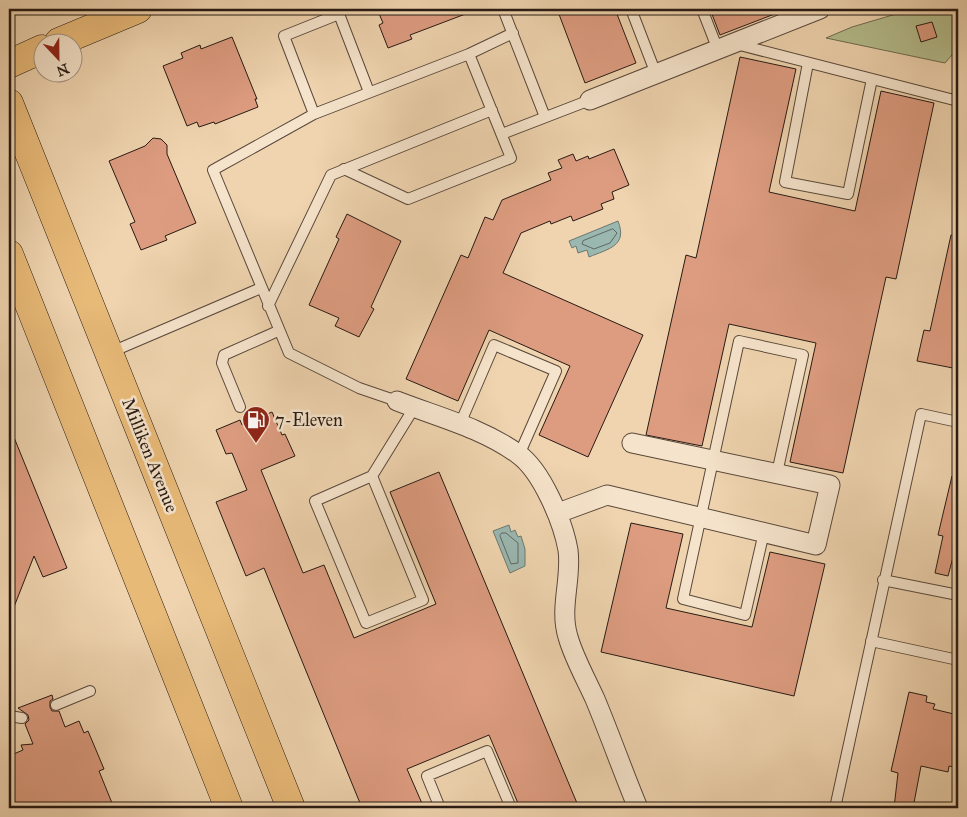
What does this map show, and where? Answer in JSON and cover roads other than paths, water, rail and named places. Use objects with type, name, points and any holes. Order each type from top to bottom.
[{"type":"main road","points":[[82,32],[138,9]]},
{"type":"main road","points":[[9,64],[32,54]]},
{"type":"main road","name":"Milliken Avenue","points":[[9,103],[108,354],[205,588],[291,808]]},
{"type":"main road","points":[[9,254],[229,808]]},
{"type":"street","points":[[590,100],[820,9]]},
{"type":"street","points":[[406,404],[460,424],[520,455],[540,481],[558,514],[568,550],[569,573],[564,596],[567,635],[638,808]]},
{"type":"street","points":[[558,514],[607,495],[816,545],[830,485],[632,443]]},
{"type":"lane","points":[[503,9],[546,116]]},
{"type":"lane","points":[[631,9],[656,74]]},
{"type":"lane","points":[[702,9],[726,46],[808,63],[958,101]]},
{"type":"lane","points":[[314,114],[284,36],[339,14],[369,92]]},
{"type":"lane","points":[[372,476],[423,600],[366,623],[314,502],[372,476],[406,404],[359,388],[289,353],[278,331],[213,170],[314,114],[469,54],[513,33]]},
{"type":"lane","points":[[344,169],[408,199],[511,158],[469,54]]},
{"type":"lane","points":[[808,63],[785,182],[848,194],[872,79]]},
{"type":"lane","points":[[502,134],[590,100]]},
{"type":"lane","points":[[268,306],[331,175],[492,110]]},
{"type":"lane","points":[[108,354],[261,288]]},
{"type":"lane","points":[[240,407],[222,363],[224,355],[278,331]]},
{"type":"lane","points":[[764,532],[745,615],[683,599],[739,341],[803,355],[777,473]]},
{"type":"lane","points":[[460,424],[494,345],[556,371],[520,455]]},
{"type":"lane","points":[[835,808],[920,414],[958,422]]},
{"type":"lane","points":[[883,580],[958,595]]},
{"type":"lane","points":[[870,641],[958,660]]},
{"type":"lane","points":[[56,704],[90,691]]},
{"type":"lane","points":[[9,716],[22,718]]},
{"type":"lane","points":[[440,808],[427,776],[487,751],[511,808]]},
{"type":"water","points":[[618,221],[620,236],[618,241],[609,249],[589,257],[587,250],[578,253],[576,246],[572,248],[569,241]]},
{"type":"water","points":[[509,525],[511,532],[515,530],[518,537],[521,536],[525,549],[525,566],[510,573],[493,531]]},
{"type":"place","name":"7-Eleven","points":[[256,444]]}]
